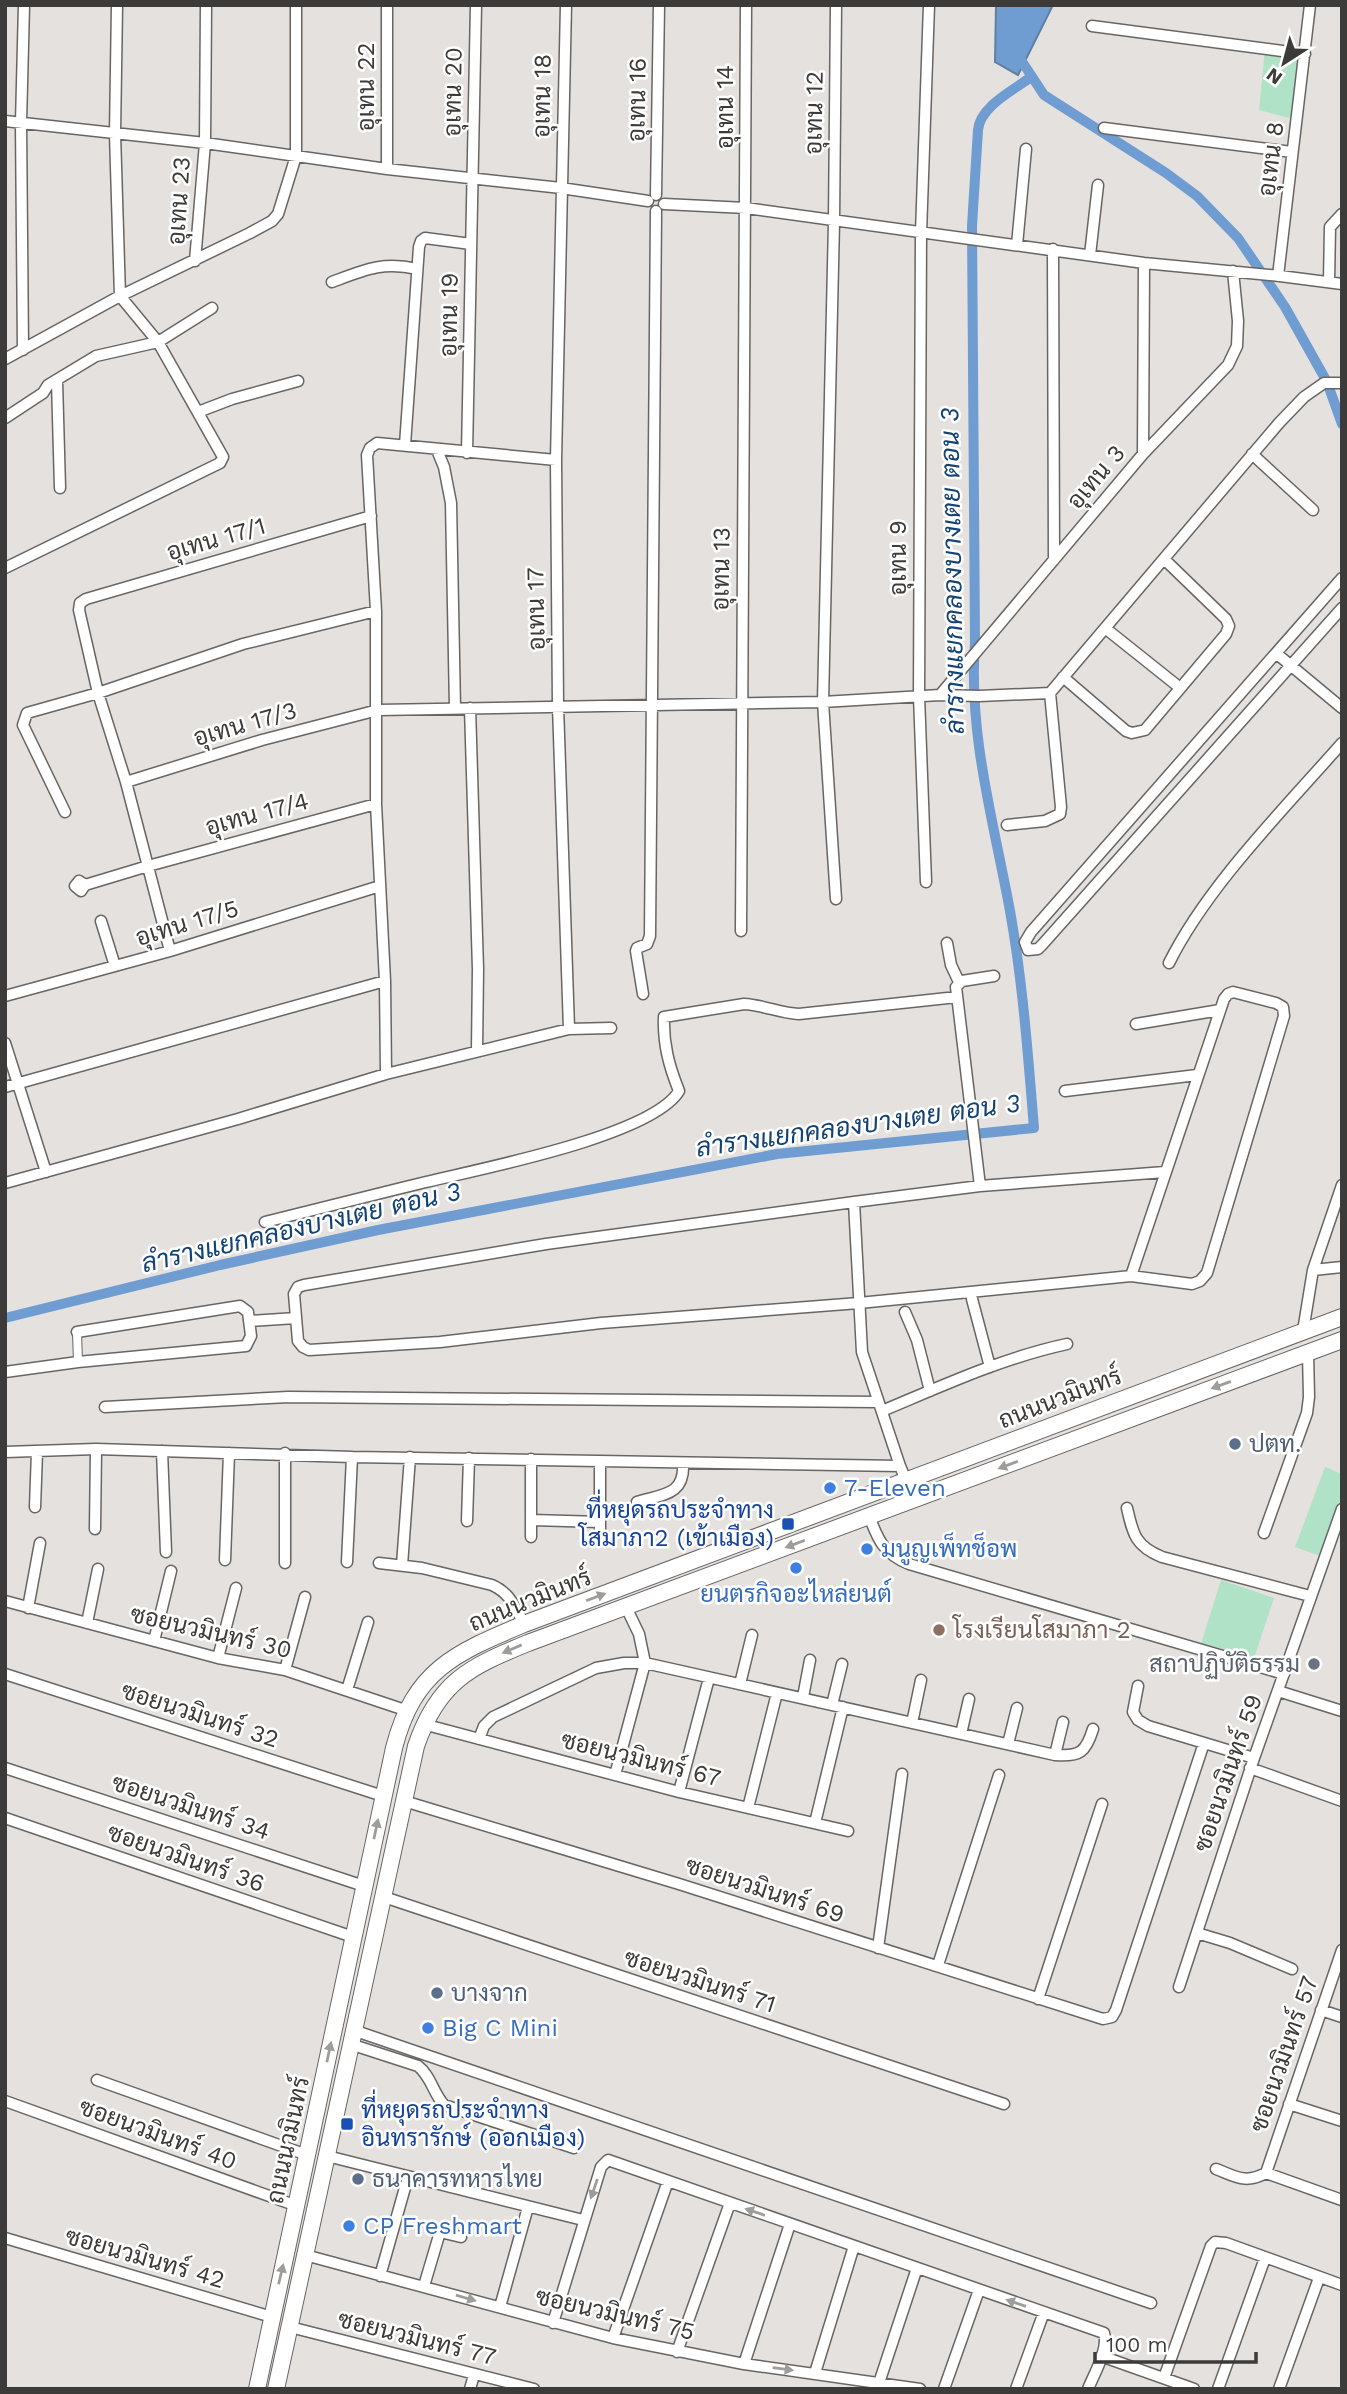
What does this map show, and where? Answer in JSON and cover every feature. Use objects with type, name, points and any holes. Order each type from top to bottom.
[{"type":"main road","name":"ถนนนวมินทร์","points":[[257,2389],[383,1796],[405,1710],[429,1678],[445,1664],[475,1646],[524,1624],[903,1473],[1342,1317]]},
{"type":"main road","points":[[1303,1331],[1308,1353]]},
{"type":"main road","name":"ถนนนวมินทร์","points":[[276,2389],[416,1746],[424,1724],[458,1677],[476,1665],[528,1643],[1342,1340]]},
{"type":"street","points":[[23,350],[21,123],[24,5]]},
{"type":"street","points":[[5,568],[220,463],[223,457],[158,342],[120,296],[115,134],[117,5]]},
{"type":"street","name":"อุเทน 23","points":[[195,261],[205,143],[206,5]]},
{"type":"street","points":[[5,359],[120,296],[272,221],[278,214],[296,156],[296,5]]},
{"type":"street","name":"อุเทน 22","points":[[387,5],[387,169]]},
{"type":"street","name":"อุเทน 20","points":[[473,178],[476,5]]},
{"type":"street","name":"อุเทน 18","points":[[561,188],[566,5]]},
{"type":"street","name":"อุเทน 16","points":[[652,198],[659,5]]},
{"type":"street","name":"อุเทน 14","points":[[746,5],[746,208]]},
{"type":"street","name":"อุเทน 12","points":[[836,5],[823,702],[836,899]]},
{"type":"street","name":"อุเทน 9","points":[[926,882],[919,696],[921,233],[929,5]]},
{"type":"street","name":"อุเทน 8","points":[[1274,275],[1310,5]]},
{"type":"street","points":[[1092,26],[1305,54]]},
{"type":"street","points":[[5,121],[205,143],[387,169],[662,198],[651,703],[650,936],[647,944],[636,951],[643,994]]},
{"type":"street","points":[[1104,128],[1292,152]]},
{"type":"street","points":[[1017,245],[1027,149]]},
{"type":"street","name":"อุเทน 19","points":[[467,453],[473,178]]},
{"type":"street","points":[[1090,255],[1098,185]]},
{"type":"street","name":"อุเทน 17","points":[[561,188],[556,460],[558,706],[569,1029]]},
{"type":"street","points":[[660,207],[746,208],[1144,263],[1342,284]]},
{"type":"street","name":"อุเทน 13","points":[[741,931],[746,208]]},
{"type":"street","points":[[1329,282],[1330,227],[1342,214]]},
{"type":"street","points":[[405,445],[419,247],[425,238],[471,244]]},
{"type":"street","points":[[1053,249],[1054,560]]},
{"type":"street","points":[[1143,453],[1144,263]]},
{"type":"street","points":[[332,282],[379,265],[394,264],[417,269]]},
{"type":"street","name":"อุเทน 3","points":[[940,695],[1143,453],[1228,365],[1237,346],[1235,271]]},
{"type":"street","points":[[5,418],[43,393],[48,385],[96,356],[158,342],[212,308]]},
{"type":"street","points":[[57,381],[60,488]]},
{"type":"street","points":[[198,412],[232,399],[298,382]]},
{"type":"street","points":[[1007,825],[1045,821],[1060,814],[1050,693],[1252,454],[1306,396],[1324,383],[1342,383]]},
{"type":"street","points":[[386,1074],[385,981],[376,804],[376,611],[367,455],[370,448],[377,443],[556,460]]},
{"type":"street","points":[[437,450],[444,467],[452,503],[455,708]]},
{"type":"street","points":[[1252,454],[1313,510]]},
{"type":"street","name":"อุเทน 17/1","points":[[98,693],[79,610],[80,603],[86,599],[371,516]]},
{"type":"street","points":[[1063,677],[1126,731],[1132,733],[1145,730],[1226,634],[1229,626],[1226,619],[1164,559]]},
{"type":"street","points":[[1342,578],[1031,933],[1024,942],[1028,950],[1038,949],[1042,945],[1342,608]]},
{"type":"street","points":[[65,812],[23,724],[27,713],[98,693],[243,644],[376,611]]},
{"type":"street","points":[[1105,628],[1179,687]]},
{"type":"street","points":[[1277,654],[1342,708]]},
{"type":"street","points":[[98,693],[126,782],[170,951]]},
{"type":"street","name":"อุเทน 17/3","points":[[126,782],[262,740],[378,710],[823,702],[940,695],[975,697],[1050,693]]},
{"type":"street","points":[[470,708],[478,969],[477,1051]]},
{"type":"street","points":[[1169,963],[1183,936],[1242,859],[1342,743]]},
{"type":"street","name":"อุเทน 17/4","points":[[85,885],[376,804]]},
{"type":"street","name":"อุเทน 17/5","points":[[5,996],[170,951],[380,886]]},
{"type":"street","points":[[101,921],[115,966]]},
{"type":"street","points":[[947,943],[951,965],[958,982],[957,997],[980,1186]]},
{"type":"street","points":[[958,982],[994,976]]},
{"type":"street","points":[[5,1087],[385,981]]},
{"type":"street","points":[[1131,1276],[1224,999],[1233,992],[1276,1003],[1283,1007],[1284,1016],[1208,1273],[1192,1284],[1131,1276],[859,1303],[601,1323],[440,1342],[309,1350],[298,1341],[294,1294],[298,1287],[304,1285],[546,1244],[980,1186],[1165,1172]]},
{"type":"street","points":[[265,1222],[551,1152],[642,1119],[675,1098],[679,1091],[666,1053],[663,1038],[664,1017],[744,1004],[799,1014],[957,997]]},
{"type":"street","points":[[1136,1024],[1220,1010]]},
{"type":"street","points":[[5,1183],[226,1123],[386,1074],[569,1029],[611,1028]]},
{"type":"street","points":[[5,1043],[46,1172]]},
{"type":"street","points":[[1065,1091],[1197,1075]]},
{"type":"street","points":[[1303,1331],[1313,1270],[1342,1185]]},
{"type":"street","points":[[854,1202],[862,1352],[914,1500]]},
{"type":"street","points":[[1313,1270],[1342,1267]]},
{"type":"street","points":[[972,1298],[990,1367]]},
{"type":"street","points":[[5,1372],[78,1362],[246,1346],[251,1336],[248,1312],[240,1306],[77,1332],[78,1362]]},
{"type":"street","points":[[905,1312],[917,1340],[930,1391]]},
{"type":"street","points":[[248,1321],[296,1318]]},
{"type":"street","points":[[105,1407],[289,1397],[880,1407],[990,1367],[1067,1344]]},
{"type":"street","points":[[1264,1533],[1307,1413],[1308,1353]]},
{"type":"street","points":[[5,1452],[96,1449],[229,1454],[285,1453],[352,1457],[683,1463],[903,1473]]},
{"type":"street","points":[[95,1529],[96,1449]]},
{"type":"street","points":[[162,1451],[166,1552]]},
{"type":"street","points":[[35,1507],[37,1452]]},
{"type":"street","points":[[285,1453],[285,1563]]},
{"type":"street","points":[[225,1560],[229,1454]]},
{"type":"street","points":[[347,1562],[352,1457]]},
{"type":"street","points":[[402,1565],[410,1457]]},
{"type":"street","points":[[467,1521],[469,1458]]},
{"type":"street","points":[[531,1459],[531,1536]]},
{"type":"street","points":[[600,1462],[600,1541]]},
{"type":"street","points":[[636,1502],[675,1490],[684,1478],[683,1463]]},
{"type":"street","points":[[1127,1508],[1137,1541],[1149,1552],[1310,1595]]},
{"type":"street","name":"ซอยนวมินทร์ 59","points":[[1179,1987],[1252,1763],[1342,1509]]},
{"type":"street","points":[[869,1516],[887,1551],[899,1560],[1284,1674]]},
{"type":"street","points":[[532,1520],[600,1522]]},
{"type":"street","points":[[28,1608],[40,1543]]},
{"type":"street","points":[[379,1563],[402,1565],[492,1585],[510,1597],[524,1624]]},
{"type":"street","points":[[87,1623],[98,1569]]},
{"type":"street","points":[[154,1642],[171,1571]]},
{"type":"street","points":[[218,1658],[236,1588]]},
{"type":"street","points":[[285,1670],[305,1597]]},
{"type":"street","name":"ซอยนวมินทร์ 30","points":[[5,1601],[218,1658],[285,1670],[405,1710]]},
{"type":"street","points":[[615,1775],[645,1663],[639,1634],[626,1607]]},
{"type":"street","points":[[347,1690],[368,1622]]},
{"type":"street","points":[[740,1684],[752,1634]]},
{"type":"street","points":[[803,1697],[810,1660]]},
{"type":"street","points":[[479,1739],[484,1726],[493,1717],[596,1668],[624,1663],[645,1663],[1055,1755],[1070,1756],[1081,1752],[1088,1746],[1093,1728]]},
{"type":"street","points":[[815,1823],[838,1706],[842,1664]]},
{"type":"street","name":"ซอยนวมินทร์ 32","points":[[5,1674],[383,1796]]},
{"type":"street","points":[[679,1792],[709,1678]]},
{"type":"street","points":[[912,1723],[921,1680]]},
{"type":"street","points":[[1138,1686],[1132,1712],[1138,1720],[1204,1743],[1342,1801]]},
{"type":"street","points":[[1278,1691],[1342,1711]]},
{"type":"street","points":[[748,1808],[777,1693]]},
{"type":"street","points":[[961,1734],[969,1699]]},
{"type":"street","points":[[1008,1744],[1017,1708]]},
{"type":"street","points":[[1055,1755],[1063,1722]]},
{"type":"street","name":"ซอยนวมินทร์ 67","points":[[424,1724],[679,1792],[848,1830]]},
{"type":"street","name":"ซอยนวมินทร์ 69","points":[[404,1801],[667,1880],[1093,2017],[1112,2017],[1121,1997],[1204,1743]]},
{"type":"street","name":"ซอยนวมินทร์ 34","points":[[5,1768],[364,1886]]},
{"type":"street","points":[[878,1948],[902,1774]]},
{"type":"street","points":[[938,1965],[999,1775]]},
{"type":"street","points":[[1038,1999],[1102,1804]]},
{"type":"street","name":"ซอยนวมินทร์ 36","points":[[5,1818],[353,1937]]},
{"type":"street","name":"ซอยนวมินทร์ 71","points":[[384,1897],[1004,2104]]},
{"type":"street","points":[[1197,1933],[1230,1943],[1292,1969]]},
{"type":"street","name":"ซอยนวมินทร์ 57","points":[[1266,2173],[1342,1950]]},
{"type":"street","points":[[1321,2010],[1342,2017]]},
{"type":"street","points":[[352,2037],[418,2066],[424,2071],[436,2096],[444,2105],[574,2148]]},
{"type":"street","points":[[352,2037],[1151,2303]]},
{"type":"street","points":[[97,2080],[307,2155]]},
{"type":"street","name":"ซอยนวมินทร์ 40","points":[[5,2101],[297,2206]]},
{"type":"street","points":[[1289,2104],[1342,2121]]},
{"type":"street","points":[[327,2156],[583,2220]]},
{"type":"street","points":[[553,2323],[583,2220],[601,2167],[608,2160],[1104,2333],[1106,2339],[1088,2389]]},
{"type":"street","points":[[1216,2169],[1245,2180],[1253,2180],[1266,2173],[1342,2200]]},
{"type":"street","points":[[380,2276],[408,2177]]},
{"type":"street","points":[[613,2338],[667,2181]]},
{"type":"street","points":[[677,2352],[730,2203]]},
{"type":"street","points":[[500,2307],[528,2207]]},
{"type":"street","points":[[744,2364],[790,2224]]},
{"type":"street","points":[[424,2286],[440,2232],[461,2237]]},
{"type":"street","name":"ซอยนวมินทร์ 42","points":[[5,2238],[272,2317]]},
{"type":"street","points":[[1164,2378],[1211,2246],[1215,2242],[1342,2285]]},
{"type":"street","points":[[815,2373],[854,2246]]},
{"type":"street","name":"ซอยนวมินทร์ 75","points":[[305,2255],[553,2323],[677,2352],[920,2389]]},
{"type":"street","points":[[1218,2389],[1265,2258]]},
{"type":"street","points":[[879,2383],[917,2268]]},
{"type":"street","points":[[1279,2389],[1320,2278]]},
{"type":"street","points":[[944,2389],[979,2290]]},
{"type":"street","points":[[1016,2389],[1044,2312]]},
{"type":"street","name":"ซอยนวมินทร์ 77","points":[[290,2327],[534,2389]]},
{"type":"street","points":[[1101,2356],[1194,2389]]},
{"type":"street","points":[[470,2389],[474,2375]]},
{"type":"green space","points":[[1265,49],[1305,54],[1297,120],[1259,110]]},
{"type":"green space","points":[[1325,1467],[1342,1474],[1342,1498],[1320,1556],[1295,1547]]},
{"type":"green space","points":[[1221,1580],[1274,1598],[1252,1664],[1200,1647]]},
{"type":"water","points":[[996,5],[1053,5],[1018,75],[995,62]]},
{"type":"waterway","points":[[1017,54],[1044,95],[1166,173],[1197,196],[1238,238],[1285,307],[1327,382],[1342,424]]},
{"type":"waterway","name":"ลำรางแยกคลองบางเตย ตอน 3","points":[[5,1318],[220,1265],[378,1230],[777,1154],[1034,1128],[1018,965],[984,778],[975,711],[972,226],[980,121],[999,99],[1031,77]]},
{"type":"place","name":"ปตท.","points":[[1235,1444]]},
{"type":"place","name":"7-Eleven","points":[[830,1488]]},
{"type":"place","name":"ที่หยุดรถประจำทาง โสมาภา2 (เข้าเมือง)","points":[[788,1524]]},
{"type":"place","name":"มนูญเพ็ทช็อพ","points":[[867,1549]]},
{"type":"place","name":"ยนตรกิจอะไหล่ยนต์","points":[[796,1568]]},
{"type":"place","name":"โรงเรียนโสมาภา 2","points":[[939,1630]]},
{"type":"place","name":"สถาปฏิบัติธรรม","points":[[1314,1664]]},
{"type":"place","name":"บางจาก","points":[[437,1993]]},
{"type":"place","name":"Big C Mini","points":[[428,2028]]},
{"type":"place","name":"ที่หยุดรถประจำทาง อินทรารักษ์ (ออกเมือง)","points":[[347,2124]]},
{"type":"place","name":"ธนาคารทหารไทย","points":[[358,2179]]},
{"type":"place","name":"CP Freshmart","points":[[349,2226]]}]
